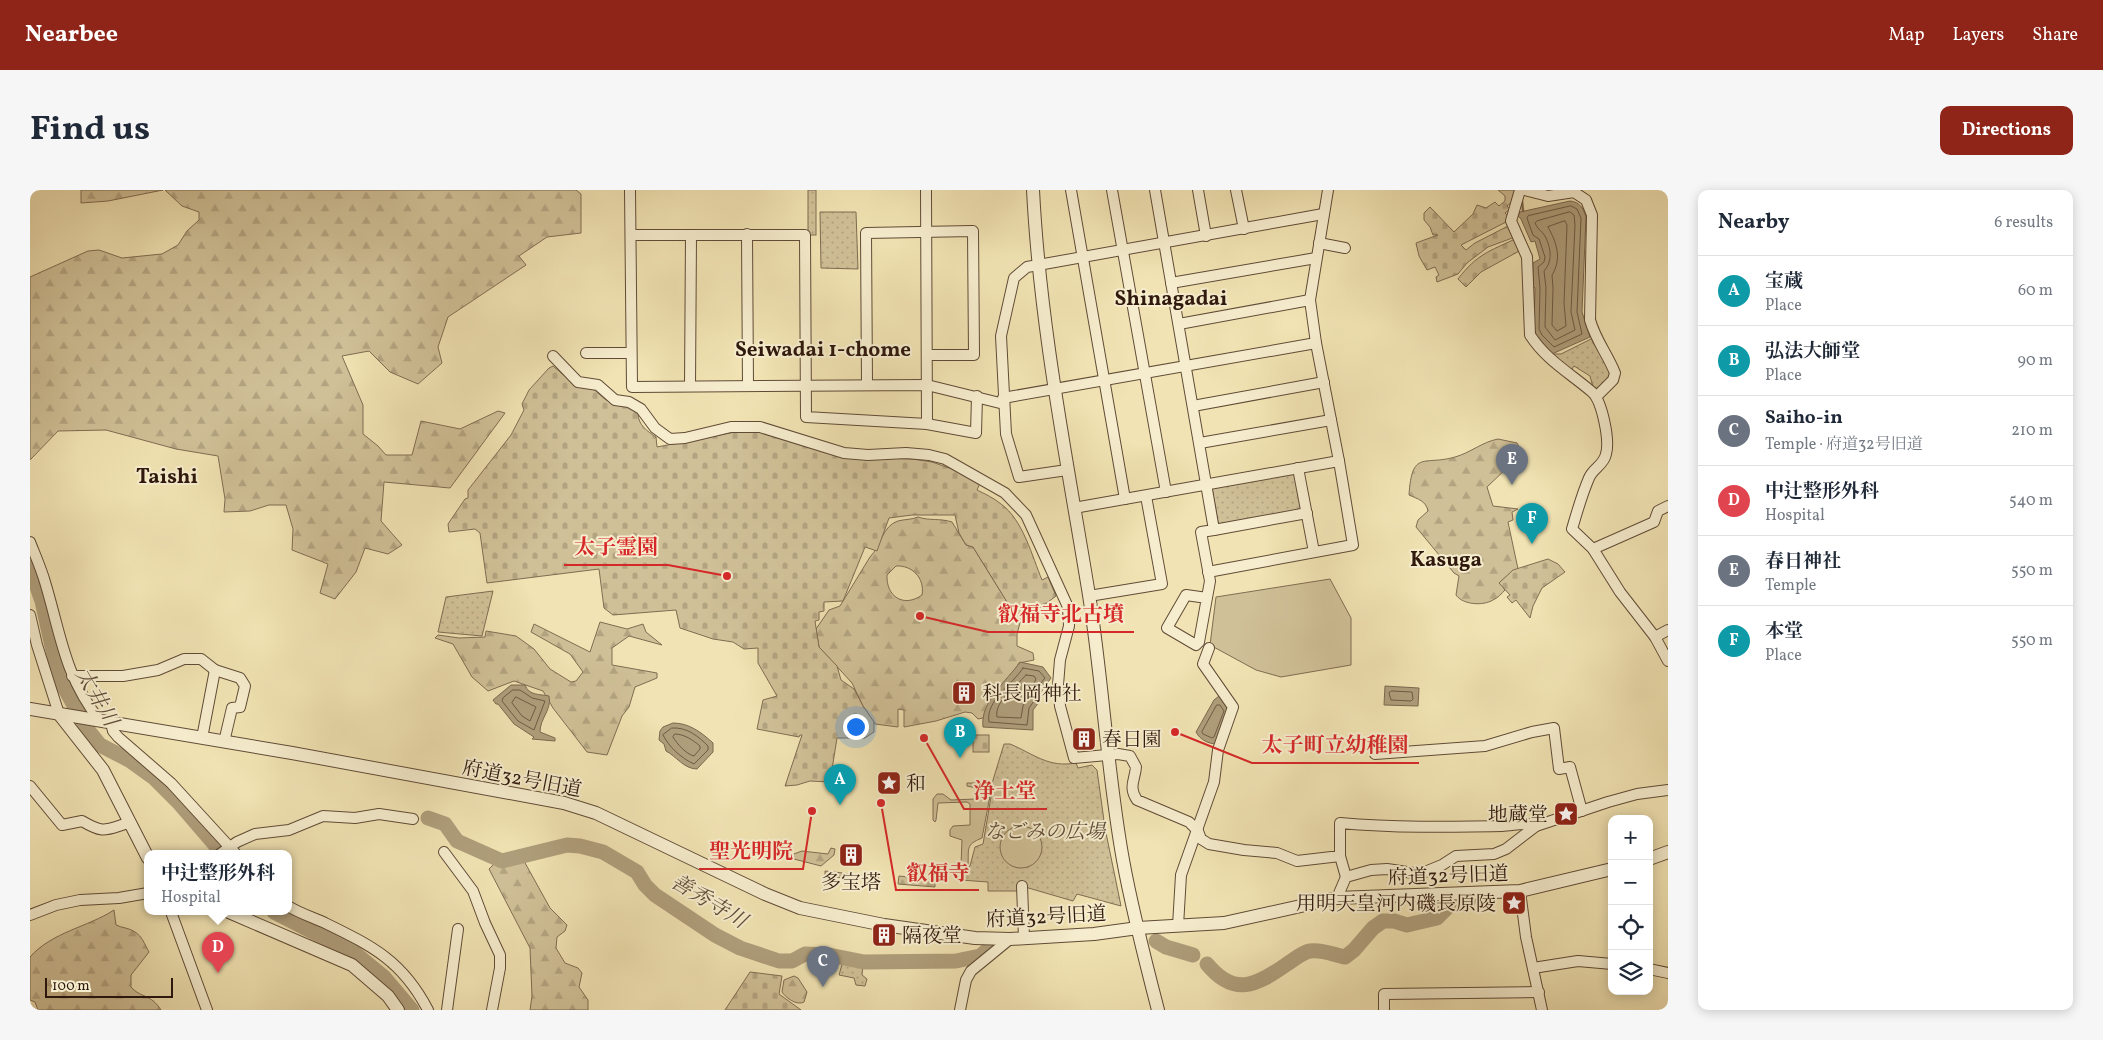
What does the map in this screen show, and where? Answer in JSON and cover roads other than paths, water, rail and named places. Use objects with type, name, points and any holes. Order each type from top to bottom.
[{"type":"street","points":[[629,402],[632,387],[630,190]]},
{"type":"street","points":[[926,190],[927,424]]},
{"type":"street","points":[[1033,190],[1038,266],[1053,390],[1089,596],[1123,858],[1158,1010]]},
{"type":"street","points":[[1070,190],[1125,499]]},
{"type":"street","points":[[1112,190],[1166,492]]},
{"type":"street","points":[[1155,190],[1214,530]]},
{"type":"street","points":[[1198,190],[1206,236]]},
{"type":"street","points":[[1236,190],[1244,229]]},
{"type":"street","points":[[1208,572],[1353,545],[1316,343],[1310,300],[1328,190]]},
{"type":"street","points":[[1520,190],[1511,221],[1527,257],[1530,335],[1537,345],[1567,374],[1597,396],[1603,416],[1607,448],[1603,463],[1590,475],[1572,529],[1593,549],[1620,592],[1655,637],[1668,661]]},
{"type":"street","points":[[1525,190],[1548,196],[1574,192],[1581,194],[1586,200],[1592,215],[1590,320],[1595,336],[1610,359],[1615,373],[1612,380],[1597,396]]},
{"type":"street","points":[[1067,470],[1019,477],[1006,434],[1001,336],[1014,278],[1027,267],[1323,214]]},
{"type":"street","points":[[867,384],[866,233],[973,231],[974,355],[927,355]]},
{"type":"street","points":[[631,234],[805,235],[806,417],[927,424],[976,433],[976,396]]},
{"type":"street","points":[[690,386],[691,234]]},
{"type":"street","points":[[747,234],[748,385]]},
{"type":"street","points":[[1319,243],[1345,248]]},
{"type":"street","points":[[1171,283],[1316,258]]},
{"type":"street","points":[[1178,324],[1310,300]]},
{"type":"street","points":[[632,387],[927,385],[1004,401],[1053,390],[1316,343]]},
{"type":"street","points":[[586,352],[631,353]]},
{"type":"street","points":[[554,356],[578,382],[598,385],[614,400],[629,402],[640,408],[649,422],[662,435],[670,439],[685,438],[740,426],[770,428],[844,453],[868,455],[906,454],[945,459],[1006,493],[1026,515],[1068,607],[1069,626],[1060,660],[1058,685],[1060,706],[1074,758],[1124,754],[1134,760],[1136,770],[1132,788],[1133,795],[1139,802],[1190,822],[1202,839],[1209,844],[1277,853],[1297,861],[1340,856]]},
{"type":"street","points":[[1193,406],[1324,382]]},
{"type":"street","points":[[1200,443],[1331,420]]},
{"type":"street","points":[[1074,508],[1339,461]]},
{"type":"street","points":[[1298,468],[1314,552]]},
{"type":"street","points":[[1089,596],[1162,584],[1146,496]]},
{"type":"street","points":[[1593,549],[1654,522],[1658,510],[1668,506]]},
{"type":"street","points":[[1207,598],[1186,595],[1167,628],[1196,645],[1199,642],[1207,598],[1210,581],[1201,532],[1307,513]]},
{"type":"street","points":[[30,542],[45,582],[72,676],[84,701],[118,737],[171,783],[227,850]]},
{"type":"street","points":[[30,615],[37,645],[63,715],[102,770],[144,851]]},
{"type":"street","points":[[1655,637],[1668,630]]},
{"type":"street","points":[[1178,926],[1181,875],[1214,782],[1218,750],[1233,707],[1205,669],[1204,659],[1209,648]]},
{"type":"street","points":[[72,676],[123,676],[158,670],[184,658],[202,660],[215,670],[240,678],[245,686],[240,707],[232,708],[224,742]]},
{"type":"street","points":[[202,738],[215,670]]},
{"type":"street","name":"府道32号旧道","points":[[30,709],[564,803],[596,813],[766,894],[800,908],[884,925],[974,938],[1010,939],[1094,934],[1138,928],[1224,923],[1338,898],[1520,891],[1608,869]]},
{"type":"street","points":[[1375,754],[1485,746],[1532,732],[1554,728],[1559,769],[1570,767],[1582,811]]},
{"type":"street","points":[[30,786],[62,825],[82,821],[97,830],[103,830],[128,823]]},
{"type":"street","points":[[1346,878],[1371,870],[1387,869],[1420,874],[1436,868],[1456,856],[1494,854],[1506,850],[1536,826],[1599,804],[1637,794],[1668,790]]},
{"type":"street","points":[[230,850],[255,834],[288,830],[323,816],[355,818],[379,814],[413,819]]},
{"type":"street","points":[[1338,898],[1346,878],[1340,856],[1340,823],[1416,827],[1504,826],[1531,823],[1536,826]]},
{"type":"street","points":[[444,852],[473,891],[500,955],[500,968],[492,1010]]},
{"type":"street","points":[[1653,858],[1668,852]]},
{"type":"street","points":[[1022,886],[1024,938]]},
{"type":"street","points":[[1520,891],[1526,937],[1542,1010]]},
{"type":"street","points":[[30,915],[56,905],[80,900],[119,898],[144,894]]},
{"type":"street","points":[[292,908],[382,953],[410,979],[428,1010]]},
{"type":"street","points":[[172,915],[207,1010]]},
{"type":"street","points":[[236,915],[352,965],[388,996],[398,1010]]},
{"type":"street","points":[[447,1010],[458,929]]},
{"type":"street","points":[[960,1010],[966,980],[971,971],[1010,939]]},
{"type":"street","points":[[1533,968],[1578,960],[1608,964]]},
{"type":"street","points":[[1653,970],[1668,973]]},
{"type":"street","points":[[1384,1010],[1384,994],[1539,992]]},
{"type":"water","points":[[1570,201],[1581,206],[1586,217],[1582,312],[1590,337],[1552,354],[1537,337],[1534,330],[1535,288],[1533,286],[1533,263],[1540,259],[1535,241],[1531,242],[1518,216],[1520,212]]},
{"type":"water","points":[[1020,662],[1043,667],[1051,678],[1041,692],[1039,702],[1033,710],[1033,730],[983,727],[983,718],[990,700]]},
{"type":"water","points":[[511,685],[525,685],[532,693],[549,696],[549,706],[540,732],[555,738],[555,741],[532,739],[534,737],[514,724],[496,704],[493,700]]},
{"type":"water","points":[[1385,686],[1419,688],[1418,706],[1384,705]]},
{"type":"water","points":[[1219,696],[1229,708],[1217,744],[1214,744],[1202,739],[1196,732],[1214,700]]},
{"type":"water","points":[[679,723],[694,729],[713,743],[713,752],[697,769],[684,765],[666,751],[664,744],[659,740],[660,731],[663,727]]},
{"type":"waterway","points":[[1522,201],[1523,211]]},
{"type":"waterway","name":"太井川","points":[[30,567],[42,601],[59,678],[87,729],[100,745],[129,760],[154,778],[180,804],[220,850]]},
{"type":"waterway","name":"善秀寺川","points":[[428,818],[445,824],[457,841],[502,861],[567,845],[603,852],[637,872],[645,885],[655,895],[715,935],[740,948],[779,961],[792,961],[805,954],[829,955],[864,962],[956,961],[980,956],[991,947]]},
{"type":"waterway","name":"善秀寺川","points":[[1207,964],[1227,981],[1246,985],[1265,978],[1307,952],[1328,952],[1345,957],[1354,950],[1373,928],[1383,921],[1394,921],[1407,925],[1437,918],[1452,903],[1469,900]]},
{"type":"waterway","name":"太井川","points":[[280,915],[356,954],[384,977],[412,1010]]},
{"type":"waterway","name":"善秀寺川","points":[[1156,941],[1166,947],[1193,955]]},
{"type":"place","name":"春日神社","points":[[1512,485]]},
{"type":"place","name":"本堂","points":[[1532,544]]},
{"type":"place","name":"太子霊園","points":[[727,576]]},
{"type":"place","name":"叡福寺北古墳","points":[[920,616]]},
{"type":"place","name":"科長岡神社","points":[[964,693]]},
{"type":"place","name":"太子町立幼稚園","points":[[1175,732]]},
{"type":"place","name":"浄土堂","points":[[924,738]]},
{"type":"place","name":"春日園","points":[[1084,739]]},
{"type":"place","name":"弘法大師堂","points":[[960,758]]},
{"type":"place","name":"和","points":[[889,783]]},
{"type":"place","name":"叡福寺","points":[[881,803]]},
{"type":"place","name":"宝蔵","points":[[840,805]]},
{"type":"place","name":"聖光明院","points":[[812,811]]},
{"type":"place","name":"地蔵堂","points":[[1566,814]]},
{"type":"place","name":"多宝塔","points":[[851,855]]},
{"type":"place","name":"用明天皇河内磯長原陵","points":[[1514,903]]},
{"type":"place","name":"隔夜堂","points":[[884,935]]},
{"type":"place","name":"中辻整形外科","points":[[218,973]]},
{"type":"place","name":"Saiho-in","points":[[823,987]]},
{"type":"district","name":"Shinagadai","points":[[1171,298]]},
{"type":"district","name":"Seiwadai 1-chome","points":[[823,349]]},
{"type":"district","name":"Taishi","points":[[167,476]]},
{"type":"district","name":"Kasuga","points":[[1446,559]]},
{"type":"park label","name":"なごみの広場","points":[[1045,831]]}]
